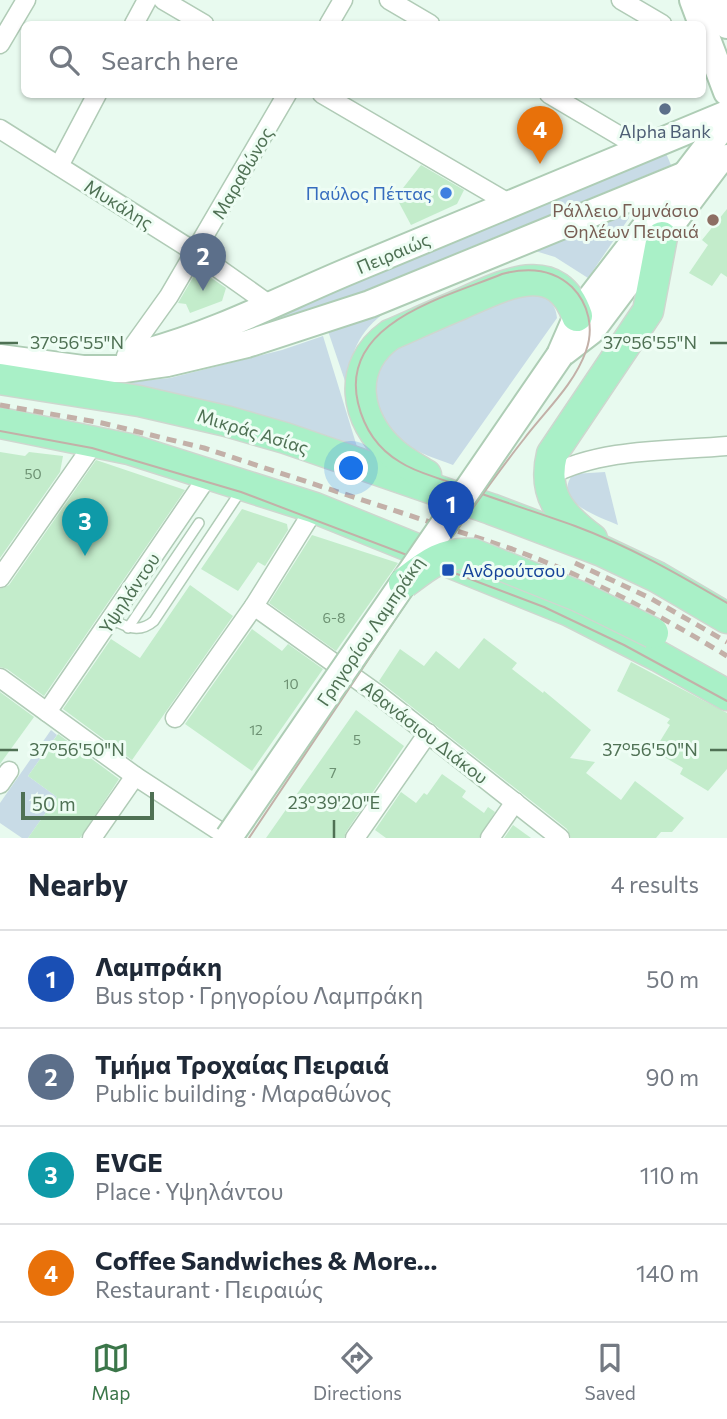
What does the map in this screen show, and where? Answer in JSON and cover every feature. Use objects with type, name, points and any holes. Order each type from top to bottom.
[{"type":"main road","points":[[693,0],[701,21]]},
{"type":"main road","points":[[717,0],[727,25]]},
{"type":"main road","points":[[708,51],[727,92]]},
{"type":"main road","name":"Πειραιώς","points":[[52,365],[126,356],[194,337],[727,114]]},
{"type":"main road","name":"Γρηγορίου Λαμπράκη","points":[[229,838],[560,355],[577,316],[727,121]]},
{"type":"main road","name":"Πειραιώς","points":[[0,358],[106,370],[145,367],[196,357],[284,333],[370,304],[685,175],[724,156]]},
{"type":"main road","name":"Γρηγορίου Λαμπράκη","points":[[560,355],[591,331],[724,156]]},
{"type":"main road","points":[[625,562],[574,526],[562,514],[554,498],[549,476],[552,454],[570,424],[648,311],[662,237]]},
{"type":"main road","points":[[457,497],[394,454],[370,426],[361,400],[361,383],[372,351],[390,335],[523,280],[544,281],[557,287],[570,301],[577,316]]},
{"type":"main road","name":"Μικράς Ασίας","points":[[0,379],[139,401],[201,414],[285,439],[525,521],[625,562],[727,618]]},
{"type":"main road","points":[[0,423],[129,449],[315,508],[558,605],[727,695]]},
{"type":"main road","points":[[404,583],[440,557],[473,554],[578,596],[653,633],[727,677]]},
{"type":"street","points":[[0,44],[26,0]]},
{"type":"street","points":[[136,21],[147,0]]},
{"type":"street","points":[[163,0],[199,21]]},
{"type":"street","points":[[331,21],[343,0]]},
{"type":"street","points":[[389,0],[425,21]]},
{"type":"street","points":[[621,0],[657,21]]},
{"type":"street","points":[[59,166],[95,98]]},
{"type":"street","name":"Μαραθώνος","points":[[126,356],[169,296],[286,98]]},
{"type":"street","points":[[329,98],[510,204]]},
{"type":"street","points":[[556,98],[642,149]]},
{"type":"street","name":"Μυκάλης","points":[[0,129],[195,253],[270,305]]},
{"type":"street","points":[[570,424],[583,446],[601,457]]},
{"type":"street","points":[[0,578],[95,442]]},
{"type":"street","points":[[549,476],[573,464],[601,457],[727,446]]},
{"type":"street","name":"Υψηλάντου","points":[[47,712],[210,473]]},
{"type":"street","points":[[174,718],[254,606],[315,508]]},
{"type":"street","name":"Αθανάσιου Διάκου","points":[[254,606],[363,683],[560,838]]},
{"type":"street","points":[[0,678],[135,776],[229,838]]},
{"type":"street","points":[[355,838],[428,733]]},
{"type":"street","points":[[92,838],[135,776]]},
{"type":"street","points":[[490,838],[515,802]]},
{"type":"lane","points":[[111,619],[128,628],[141,629],[154,621],[245,484]]},
{"type":"lane","points":[[128,628],[199,523]]},
{"type":"shaded area","points":[[665,151],[671,165],[347,298],[254,327],[250,323]]},
{"type":"shaded area","points":[[626,211],[629,218],[588,278],[555,257],[532,250]]},
{"type":"shaded area","points":[[532,289],[552,304],[557,318],[453,465],[417,451],[397,438],[383,418],[375,393],[375,375],[382,359],[395,347],[431,327]]},
{"type":"shaded area","points":[[394,306],[373,322],[360,340],[351,361],[347,387],[328,331]]},
{"type":"shaded area","points":[[323,336],[358,450],[95,386],[170,378],[282,350]]},
{"type":"shaded area","points":[[605,472],[618,525],[580,507],[568,493],[568,484],[573,474]]},
{"type":"shaded area","points":[[51,730],[57,735],[28,776],[57,797],[28,838],[22,838],[0,823],[0,803]]},
{"type":"building","points":[[421,165],[464,190],[457,204],[411,225],[396,197]]},
{"type":"building","points":[[727,209],[727,277],[721,273],[712,286],[689,273],[708,245],[702,240]]},
{"type":"building","points":[[198,269],[226,288],[222,301],[190,313],[186,304],[178,303]]},
{"type":"building","points":[[0,452],[25,456],[29,452],[63,456],[60,472],[0,558]]},
{"type":"building","points":[[96,460],[185,490],[44,696],[7,669],[0,667],[0,589],[9,585]]},
{"type":"building","points":[[242,509],[287,524],[288,530],[265,566],[258,562],[238,591],[201,569]]},
{"type":"building","points":[[312,535],[398,563],[336,651],[269,603]]},
{"type":"building","points":[[190,585],[233,616],[132,760],[63,709],[111,639],[140,658]]},
{"type":"building","points":[[252,629],[282,651],[288,644],[323,669],[252,771],[185,724]]},
{"type":"building","points":[[484,638],[517,663],[512,669],[543,693],[544,691],[591,730],[570,758],[595,762],[586,773],[621,800],[635,781],[684,818],[672,832],[661,832],[656,838],[571,838],[567,829],[379,681],[400,649],[424,666],[436,651],[459,669]]},
{"type":"building","points":[[631,662],[727,713],[727,769],[708,791],[680,774],[683,768],[654,751],[670,725],[667,723],[670,719],[617,691]]},
{"type":"building","points":[[0,692],[34,717],[0,764]]},
{"type":"building","points":[[356,710],[404,746],[344,838],[266,838]]},
{"type":"building","points":[[58,734],[119,779],[80,838],[28,838],[57,797],[28,776]]},
{"type":"building","points":[[442,774],[466,791],[462,797],[484,813],[488,807],[495,812],[479,838],[386,838],[375,830],[401,792],[416,803],[424,793],[427,795]]},
{"type":"building","points":[[513,825],[531,838],[504,838]]},
{"type":"tram line","points":[[249,838],[435,560],[457,530],[479,499],[490,484],[567,386],[586,351],[590,334],[586,309],[572,287],[548,273],[521,270],[502,274],[427,304],[402,317],[381,333],[365,352],[356,375],[361,412],[368,429],[385,451],[418,471],[480,494],[496,499],[559,520],[615,542],[727,603]]},
{"type":"tram line","points":[[0,431],[92,448],[241,492],[544,607],[624,645],[727,701]]},
{"type":"railway","points":[[0,405],[102,423],[204,448],[512,549],[622,597],[727,656]]},
{"type":"railway","points":[[575,563],[650,598],[727,642]]},
{"type":"place","name":"Alpha Bank","points":[[665,109]]},
{"type":"place","name":"Coffee Sandwiches & More...","points":[[540,164]]},
{"type":"place","name":"Παύλος Πέττας","points":[[446,193]]},
{"type":"place","name":"Ράλλειο Γυμνάσιο Θηλέων Πειραιά","points":[[713,220]]},
{"type":"place","name":"Τμήμα Τροχαίας Πειραιά","points":[[203,291]]},
{"type":"place","name":"Λαμπράκη","points":[[451,539]]},
{"type":"place","name":"EVGE","points":[[85,556]]},
{"type":"place","name":"Ανδρούτσου","points":[[448,570]]}]
